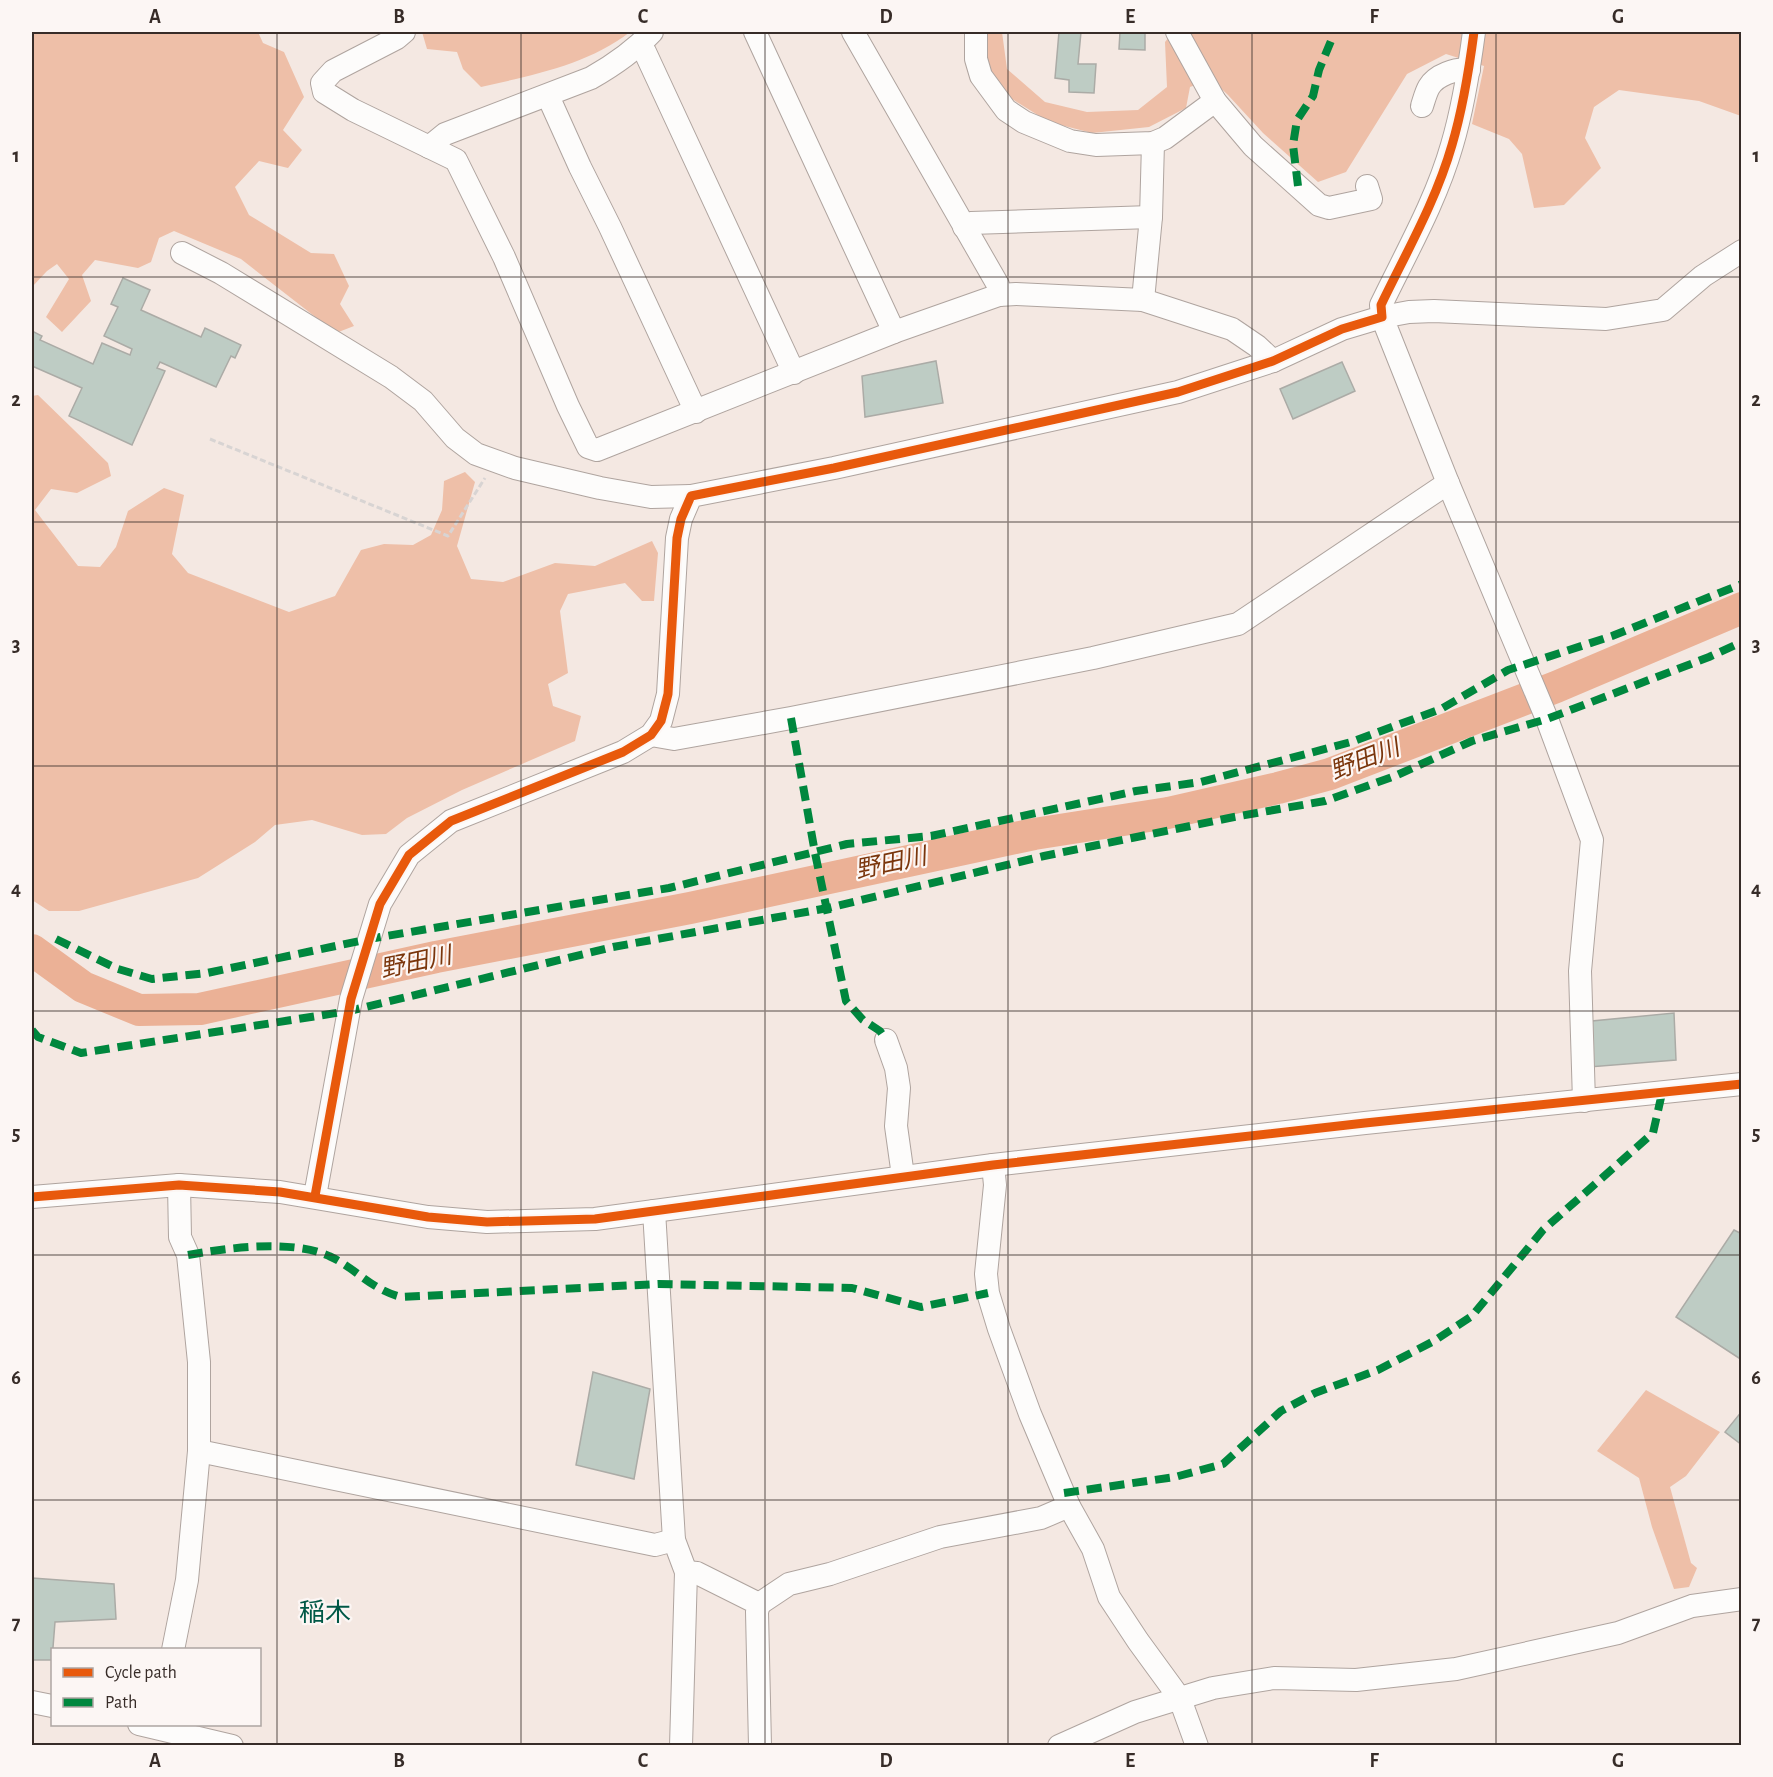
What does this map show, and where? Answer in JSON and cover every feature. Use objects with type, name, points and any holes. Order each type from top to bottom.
[{"type":"street","points":[[404,32],[397,38],[333,71],[322,82],[324,92],[353,110],[456,160],[504,257],[588,447],[597,450],[894,332],[999,296],[1016,294],[1143,300],[1232,329],[1257,346],[1273,361]]},
{"type":"street","points":[[755,32],[894,332]]},
{"type":"street","points":[[853,32],[998,285],[999,296]]},
{"type":"street","points":[[976,32],[976,59],[981,76],[1006,111],[1024,122],[1070,141],[1096,145],[1153,143],[1165,138],[1215,101]]},
{"type":"street","points":[[1177,32],[1215,101],[1253,146],[1320,205],[1329,208],[1371,199],[1367,186]]},
{"type":"street","points":[[1474,32],[1469,70],[1452,146],[1428,208],[1381,305],[1382,317],[1542,708],[1592,840],[1580,971],[1584,1101]]},
{"type":"street","points":[[429,147],[445,134],[591,78],[609,68],[645,39]]},
{"type":"street","points":[[645,39],[645,52],[794,373]]},
{"type":"street","points":[[1422,106],[1429,87],[1436,79],[1461,69],[1469,70]]},
{"type":"street","points":[[548,96],[579,167],[610,227],[696,412]]},
{"type":"street","points":[[1143,300],[1151,217],[1153,143]]},
{"type":"street","points":[[964,227],[971,223],[1151,217]]},
{"type":"street","points":[[182,253],[221,273],[391,377],[423,401],[455,438],[476,454],[515,468],[600,488],[651,497],[691,496],[834,468],[1178,392],[1273,361],[1342,329],[1409,312],[1606,318],[1663,310],[1703,276],[1742,251]]},
{"type":"street","points":[[651,735],[674,740],[791,718],[1094,658],[1238,624],[1448,483]]},
{"type":"street","points":[[315,1196],[351,999],[380,904],[409,855],[451,821],[623,752],[651,735],[661,721],[668,694],[677,538],[681,519],[691,496]]},
{"type":"street","points":[[886,1040],[896,1068],[899,1088],[896,1126],[903,1176]]},
{"type":"street","points":[[32,1197],[179,1185],[315,1196],[428,1217],[487,1222],[595,1219],[993,1165],[1742,1084]]},
{"type":"street","points":[[993,1165],[995,1185],[986,1274],[988,1293],[999,1329],[1030,1414],[1070,1506],[1093,1548],[1109,1597],[1180,1700],[1197,1746]]},
{"type":"street","points":[[173,1648],[187,1580],[199,1451],[199,1362],[188,1256],[180,1237],[179,1185]]},
{"type":"street","points":[[654,1211],[674,1540],[686,1572],[681,1746]]},
{"type":"street","points":[[199,1451],[655,1545],[674,1540]]},
{"type":"street","points":[[760,1746],[759,1604],[789,1584],[830,1574],[940,1537],[1041,1518],[1070,1506]]},
{"type":"street","points":[[686,1572],[697,1573],[759,1604]]},
{"type":"street","points":[[1059,1746],[1135,1712],[1213,1688],[1274,1678],[1356,1680],[1456,1669],[1618,1633],[1692,1606],[1742,1599]]},
{"type":"street","points":[[32,1702],[51,1706]]},
{"type":"street","points":[[151,1726],[232,1746]]},
{"type":"path","points":[[210,439],[448,536],[486,477]]},
{"type":"shaded area","points":[[32,32],[258,32],[263,43],[284,52],[304,97],[283,130],[302,150],[288,168],[259,161],[235,187],[249,215],[311,253],[334,254],[349,286],[340,304],[354,326],[336,333],[241,259],[174,231],[159,238],[151,262],[138,268],[95,260],[82,275],[91,301],[62,332],[46,317],[69,279],[57,264],[32,287]]},
{"type":"shaded area","points":[[422,32],[630,32],[578,61],[481,87],[463,69],[457,52],[427,49]]},
{"type":"shaded area","points":[[986,32],[1002,32],[1007,69],[1045,102],[1087,112],[1138,110],[1167,87],[1165,42],[1173,32],[1741,32],[1741,116],[1699,101],[1619,90],[1594,107],[1585,138],[1601,168],[1564,205],[1534,208],[1522,154],[1509,139],[1472,124],[1484,66],[1446,54],[1407,74],[1346,172],[1318,182],[1263,133],[1211,79],[1190,87],[1186,108],[1149,127],[1092,133],[1049,122],[1009,97],[987,68]]},
{"type":"shaded area","points":[[38,395],[108,463],[111,476],[77,493],[51,489],[35,510],[78,566],[100,567],[116,547],[128,511],[164,488],[184,495],[172,554],[188,573],[289,612],[335,596],[361,550],[384,544],[413,545],[431,535],[442,510],[444,481],[465,472],[475,482],[457,546],[471,579],[503,582],[555,563],[595,566],[652,541],[658,553],[654,601],[642,601],[625,583],[568,594],[560,611],[568,673],[548,684],[553,706],[581,716],[575,741],[462,790],[407,818],[386,834],[362,835],[312,820],[275,825],[255,842],[198,878],[79,911],[49,911],[32,900],[32,396]]},
{"type":"shaded area","points":[[1646,1390],[1720,1432],[1686,1476],[1670,1487],[1691,1563],[1697,1568],[1689,1587],[1674,1589],[1652,1527],[1639,1478],[1597,1451]]},
{"type":"building","points":[[1059,32],[1081,32],[1078,64],[1096,64],[1094,93],[1069,92],[1069,80],[1055,78]]},
{"type":"building","points":[[1120,32],[1145,32],[1145,50],[1119,49]]},
{"type":"building","points":[[123,278],[150,290],[141,310],[201,337],[205,328],[241,345],[235,358],[231,356],[216,387],[160,362],[157,368],[165,371],[132,445],[69,416],[82,388],[32,366],[32,331],[42,336],[40,340],[93,364],[102,343],[130,355],[132,349],[104,336],[118,307],[111,304]]},
{"type":"building","points":[[936,361],[943,403],[865,417],[862,376]]},
{"type":"building","points":[[1342,362],[1355,391],[1293,419],[1280,389]]},
{"type":"building","points":[[1674,1013],[1676,1060],[1589,1067],[1592,1021]]},
{"type":"building","points":[[1734,1230],[1742,1234],[1742,1360],[1676,1317]]},
{"type":"building","points":[[593,1372],[650,1389],[634,1479],[576,1465]]},
{"type":"building","points":[[1742,1411],[1742,1445],[1725,1432]]},
{"type":"building","points":[[32,1578],[114,1584],[116,1619],[55,1622],[51,1660],[32,1660]]},
{"type":"waterway","name":"野田川","points":[[32,950],[83,987],[139,1010],[200,1009],[436,957],[690,908],[1034,834],[1168,813],[1278,788],[1330,774],[1556,687],[1742,608]]},
{"type":"marked path","points":[[1298,186],[1293,145],[1297,120],[1313,96],[1319,70],[1333,36]]},
{"type":"marked path","points":[[56,939],[118,969],[152,979],[207,973],[369,939],[669,888],[847,844],[931,836],[1136,791],[1201,782],[1351,742],[1441,709],[1508,670],[1612,636],[1742,584]]},
{"type":"marked path","points":[[32,1030],[38,1037],[81,1053],[349,1011],[613,947],[828,908],[1044,856],[1325,801],[1395,776],[1472,741],[1547,719],[1709,657],[1742,642]]},
{"type":"marked path","points":[[791,718],[815,853],[846,1001],[863,1020],[880,1031],[886,1040]]},
{"type":"marked path","points":[[1064,1493],[1175,1477],[1223,1464],[1281,1411],[1315,1393],[1378,1370],[1434,1341],[1472,1316],[1543,1230],[1653,1133],[1662,1093]]},
{"type":"marked path","points":[[188,1255],[259,1246],[279,1246],[314,1251],[339,1261],[380,1289],[401,1297],[658,1284],[852,1288],[921,1307],[988,1293]]},
{"type":"cycle path","points":[[315,1196],[351,999],[380,904],[409,855],[451,821],[623,752],[651,735],[661,721],[668,694],[677,538],[681,519],[691,496],[834,468],[1178,392],[1273,361],[1342,329],[1382,317],[1381,305],[1420,227],[1445,166],[1456,131],[1474,32]]},
{"type":"cycle path","points":[[32,1197],[179,1185],[280,1192],[428,1217],[487,1222],[595,1219],[993,1165],[1742,1084]]},
{"type":"district","name":"稲木","points":[[325,1613]]}]
